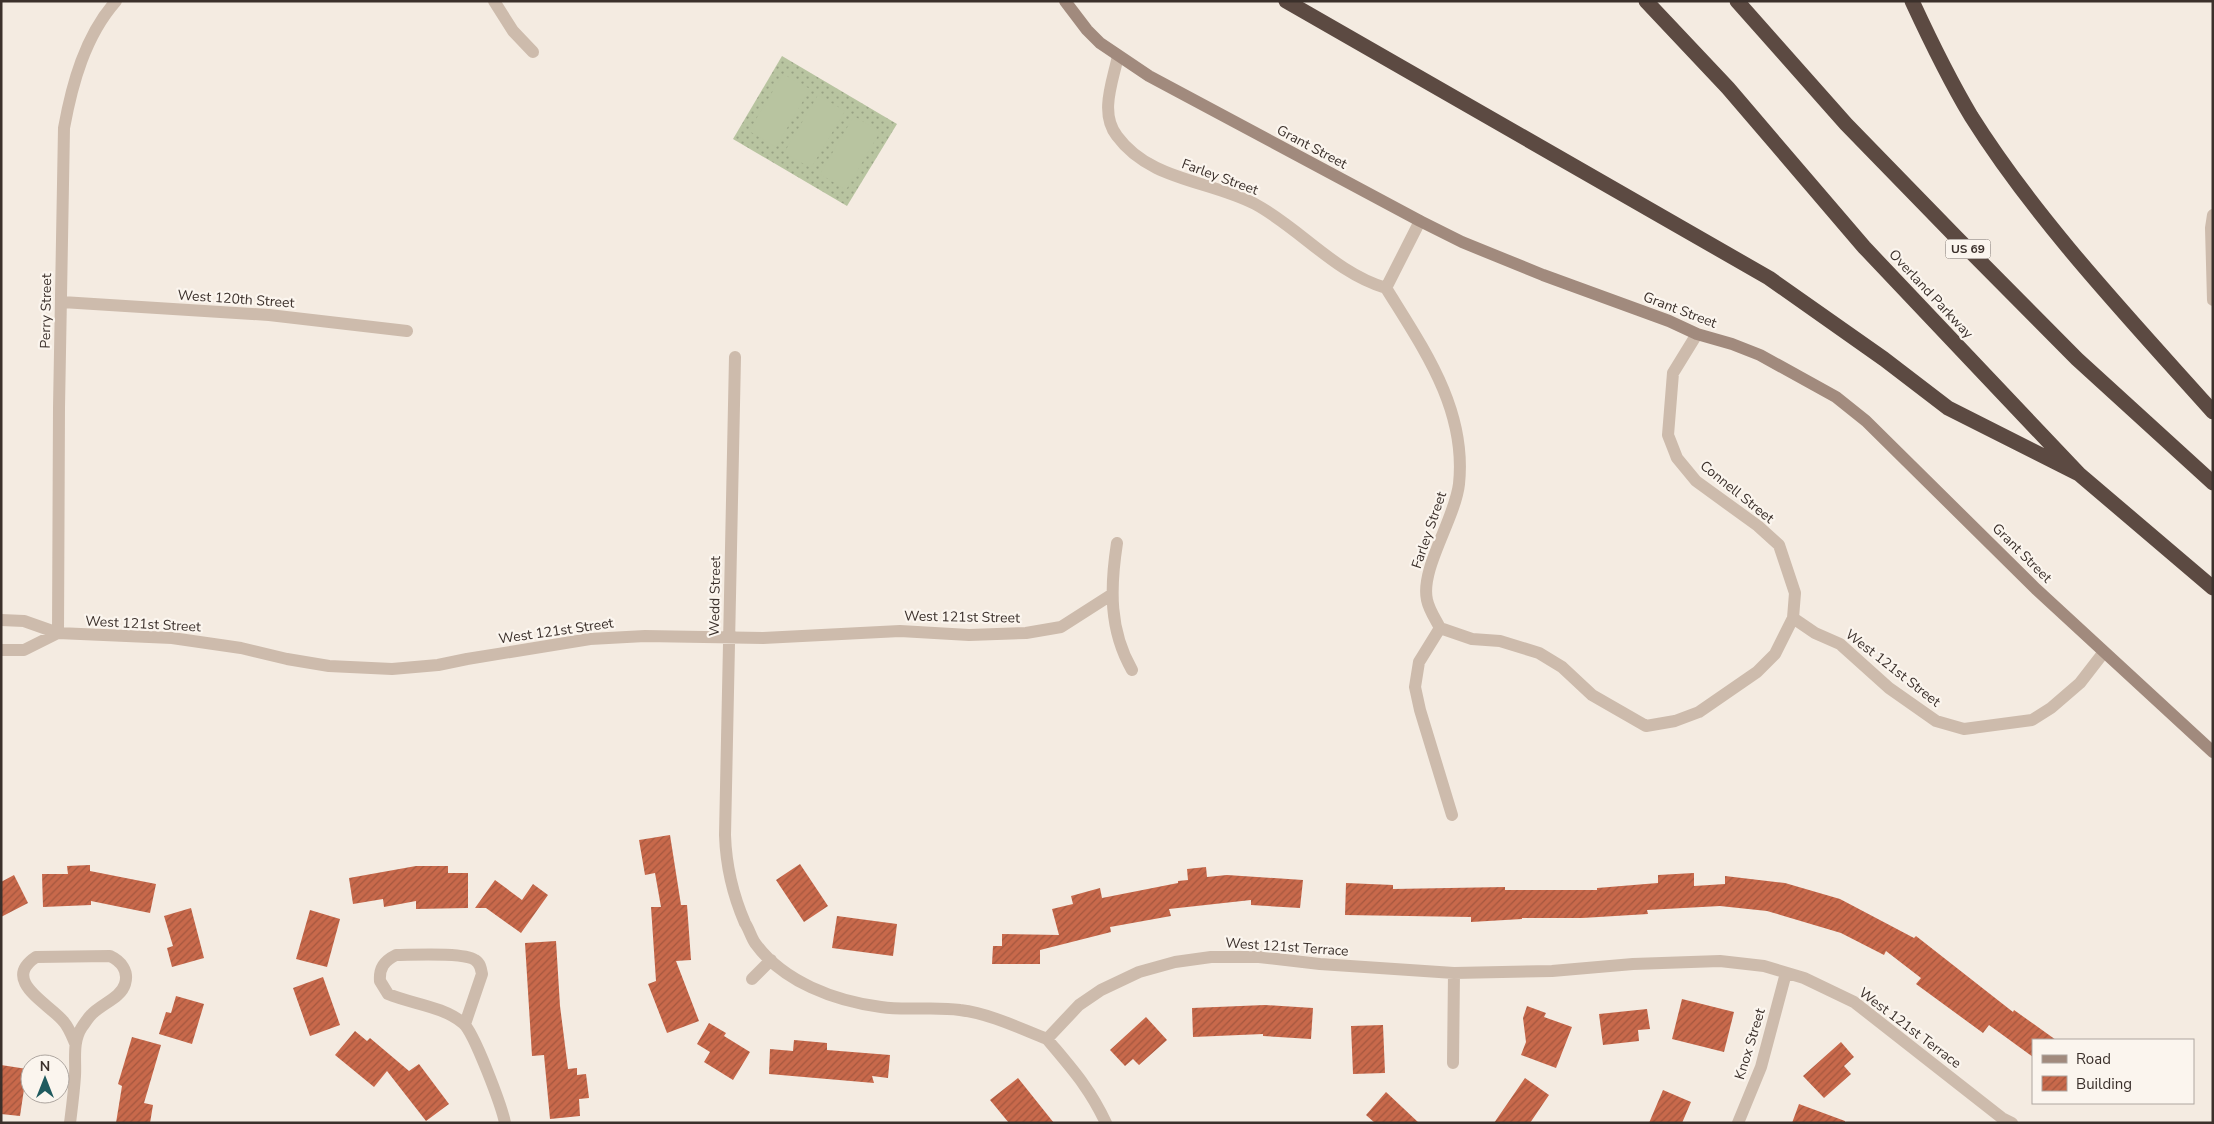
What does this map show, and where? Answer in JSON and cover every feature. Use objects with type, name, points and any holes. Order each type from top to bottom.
[{"type":"highway","points":[[1286,1],[1769,278],[1884,359],[1948,408],[2079,474]]},
{"type":"highway","name":"Overland Parkway","points":[[1646,1],[1728,88],[1864,247],[2079,474],[2213,588]]},
{"type":"highway","name":"US 69","points":[[1737,1],[1846,124],[1956,238],[2078,359],[2213,483]]},
{"type":"highway","points":[[1912,1],[1933,47],[1971,115],[2019,185],[2129,319],[2213,412]]},
{"type":"street","name":"Perry Street","points":[[58,633],[64,128],[71,91],[83,56],[109,9],[116,1]]},
{"type":"street","points":[[494,1],[514,30],[533,52]]},
{"type":"street","name":"Grant Street","points":[[1066,1],[1087,30],[1100,43],[1149,76],[1420,221],[1462,242],[1543,275],[1669,321],[1696,334],[1732,344],[1760,355],[1836,397],[1866,421],[2036,589],[2213,752]]},
{"type":"street","name":"Farley Street","points":[[1118,56],[1107,108],[1115,135],[1134,155],[1157,170],[1253,203],[1284,222],[1349,273],[1386,288],[1427,353],[1453,414],[1460,454],[1459,484],[1455,502],[1428,575],[1427,600],[1440,628]]},
{"type":"street","points":[[2213,215],[2211,228],[2213,300]]},
{"type":"street","points":[[1386,288],[1420,221]]},
{"type":"street","name":"West 120th Street","points":[[62,302],[269,316],[407,331]]},
{"type":"street","name":"Connell Street","points":[[1696,334],[1673,373],[1668,435],[1677,458],[1696,481],[1758,526],[1778,545],[1795,593],[1793,618]]},
{"type":"street","name":"Wedd Street","points":[[735,357],[725,835],[726,866],[741,913],[755,943],[771,960]]},
{"type":"street","points":[[1117,543],[1111,595],[1115,627],[1122,653],[1132,670]]},
{"type":"street","name":"West 121st Street","points":[[1,620],[24,621],[58,633],[172,638],[241,648],[328,666],[392,669],[438,665],[590,639],[645,636],[763,638],[900,631],[969,635],[1026,633],[1061,627],[1111,595]]},
{"type":"street","points":[[1452,815],[1420,710],[1415,687],[1419,662],[1440,628],[1472,639],[1500,641],[1539,653],[1562,667],[1592,695],[1646,726],[1675,721],[1699,712],[1757,672],[1775,654],[1793,618]]},
{"type":"street","name":"West 121st Street","points":[[1793,618],[1815,633],[1840,644],[1889,688],[1936,721],[1964,729],[2032,720],[2051,708],[2080,683],[2104,652]]},
{"type":"street","name":"West 121st Street","points":[[1,650],[24,650],[58,633]]},
{"type":"street","points":[[70,1123],[75,1078],[75,1043],[80,1029],[92,1014],[120,992],[125,984],[124,966],[118,960],[102,955],[36,957],[28,963],[23,981],[29,991],[66,1023],[75,1043]]},
{"type":"street","points":[[464,1024],[482,974],[477,961],[470,957],[459,956],[396,955],[388,959],[382,966],[380,982],[388,994],[423,1003],[464,1024],[497,1093],[505,1123]]},
{"type":"street","name":"West 121st Terrace","points":[[1046,1039],[1079,1005],[1101,990],[1139,972],[1175,962],[1211,957],[1259,957],[1320,964],[1454,973],[1552,972],[1633,964],[1720,961],[1764,966],[1804,978],[1854,1002],[2002,1118],[2012,1123]]},
{"type":"street","points":[[752,979],[771,960],[792,978],[850,1002],[882,1008],[960,1010],[997,1018],[1046,1039],[1094,1097],[1106,1123]]},
{"type":"street","points":[[1453,1063],[1454,973]]},
{"type":"street","name":"Knox Street","points":[[1738,1123],[1761,1067],[1786,973]]},
{"type":"green space","points":[[782,56],[897,124],[847,206],[733,139]]},
{"type":"green space","points":[[783,74],[810,89],[776,147],[749,131]]},
{"type":"green space","points":[[818,95],[845,111],[811,168],[784,153]]},
{"type":"green space","points":[[854,116],[880,132],[846,190],[820,174]]},
{"type":"building","points":[[670,835],[681,905],[687,905],[691,960],[676,961],[699,1021],[667,1033],[648,984],[656,981],[651,907],[661,907],[655,873],[645,875],[639,840]]},
{"type":"building","points":[[800,864],[828,906],[804,922],[776,880]]},
{"type":"building","points":[[90,865],[90,871],[156,884],[150,913],[91,901],[91,905],[43,907],[42,874],[68,874],[67,866]]},
{"type":"building","points":[[416,866],[448,866],[448,873],[468,873],[468,908],[416,909],[416,901],[384,907],[383,899],[353,904],[349,878]]},
{"type":"building","points":[[1206,867],[1207,877],[1227,875],[1303,880],[1300,908],[1251,905],[1251,900],[1169,909],[1171,916],[1110,927],[1111,932],[1040,950],[1040,964],[992,964],[993,946],[1002,946],[1002,934],[1059,935],[1052,909],[1073,904],[1071,896],[1100,888],[1102,898],[1178,883],[1178,881],[1188,880],[1187,869]]},
{"type":"building","points":[[1694,873],[1694,886],[1725,884],[1725,876],[1785,883],[1840,899],[1914,938],[1916,936],[2013,1012],[2014,1010],[2055,1039],[2032,1039],[2032,1056],[1989,1025],[1983,1033],[1916,984],[1921,978],[1886,951],[1884,955],[1841,933],[1767,911],[1720,906],[1647,910],[1648,914],[1582,918],[1522,918],[1471,922],[1471,917],[1345,915],[1346,883],[1393,885],[1393,889],[1505,887],[1505,890],[1597,890],[1597,888],[1658,883],[1658,875]]},
{"type":"building","points":[[14,875],[28,903],[1,917],[1,882]]},
{"type":"building","points":[[495,880],[522,900],[533,884],[548,895],[521,933],[486,908],[475,908]]},
{"type":"building","points":[[191,908],[204,958],[172,967],[167,948],[173,946],[164,916]]},
{"type":"building","points":[[310,910],[340,919],[327,967],[296,959]]},
{"type":"building","points":[[837,916],[897,924],[893,956],[832,948]]},
{"type":"building","points":[[556,941],[560,1006],[568,1069],[577,1068],[577,1075],[586,1074],[589,1098],[579,1099],[580,1116],[550,1119],[544,1055],[532,1056],[525,943]]},
{"type":"building","points":[[323,977],[340,1025],[310,1036],[293,988]]},
{"type":"building","points":[[176,996],[204,1004],[192,1044],[159,1034],[166,1012],[171,1013]]},
{"type":"building","points":[[1682,999],[1734,1012],[1724,1052],[1672,1039]]},
{"type":"building","points":[[1265,1005],[1313,1008],[1311,1039],[1263,1036],[1263,1034],[1193,1037],[1192,1008]]},
{"type":"building","points":[[1527,1006],[1546,1013],[1544,1017],[1572,1027],[1556,1068],[1521,1055],[1526,1042],[1523,1018]]},
{"type":"building","points":[[1647,1009],[1650,1029],[1638,1030],[1639,1041],[1603,1045],[1599,1014]]},
{"type":"building","points":[[1146,1017],[1167,1040],[1139,1065],[1133,1059],[1125,1066],[1110,1050]]},
{"type":"building","points":[[709,1023],[726,1033],[724,1036],[750,1052],[733,1080],[704,1062],[710,1052],[697,1044]]},
{"type":"building","points":[[1383,1025],[1385,1073],[1353,1074],[1351,1026]]},
{"type":"building","points":[[355,1031],[367,1041],[370,1038],[409,1071],[419,1064],[449,1104],[426,1121],[387,1071],[374,1087],[335,1055]]},
{"type":"building","points":[[132,1037],[161,1045],[144,1103],[153,1105],[150,1123],[116,1123],[122,1086],[118,1084]]},
{"type":"building","points":[[794,1040],[827,1043],[827,1050],[890,1055],[888,1078],[872,1076],[874,1083],[769,1074],[770,1049],[793,1051]]},
{"type":"building","points":[[1841,1042],[1854,1057],[1844,1066],[1851,1074],[1824,1098],[1803,1076]]},
{"type":"building","points":[[1,1065],[20,1068],[20,1104],[22,1104],[20,1116],[1,1114]]},
{"type":"building","points":[[1018,1078],[1054,1123],[1009,1123],[990,1100]]},
{"type":"building","points":[[1525,1078],[1549,1095],[1530,1123],[1494,1123]]},
{"type":"building","points":[[1663,1090],[1691,1102],[1682,1123],[1649,1123]]},
{"type":"building","points":[[1386,1092],[1419,1123],[1375,1123],[1366,1115]]},
{"type":"building","points":[[1799,1104],[1845,1121],[1845,1123],[1792,1123]]}]
